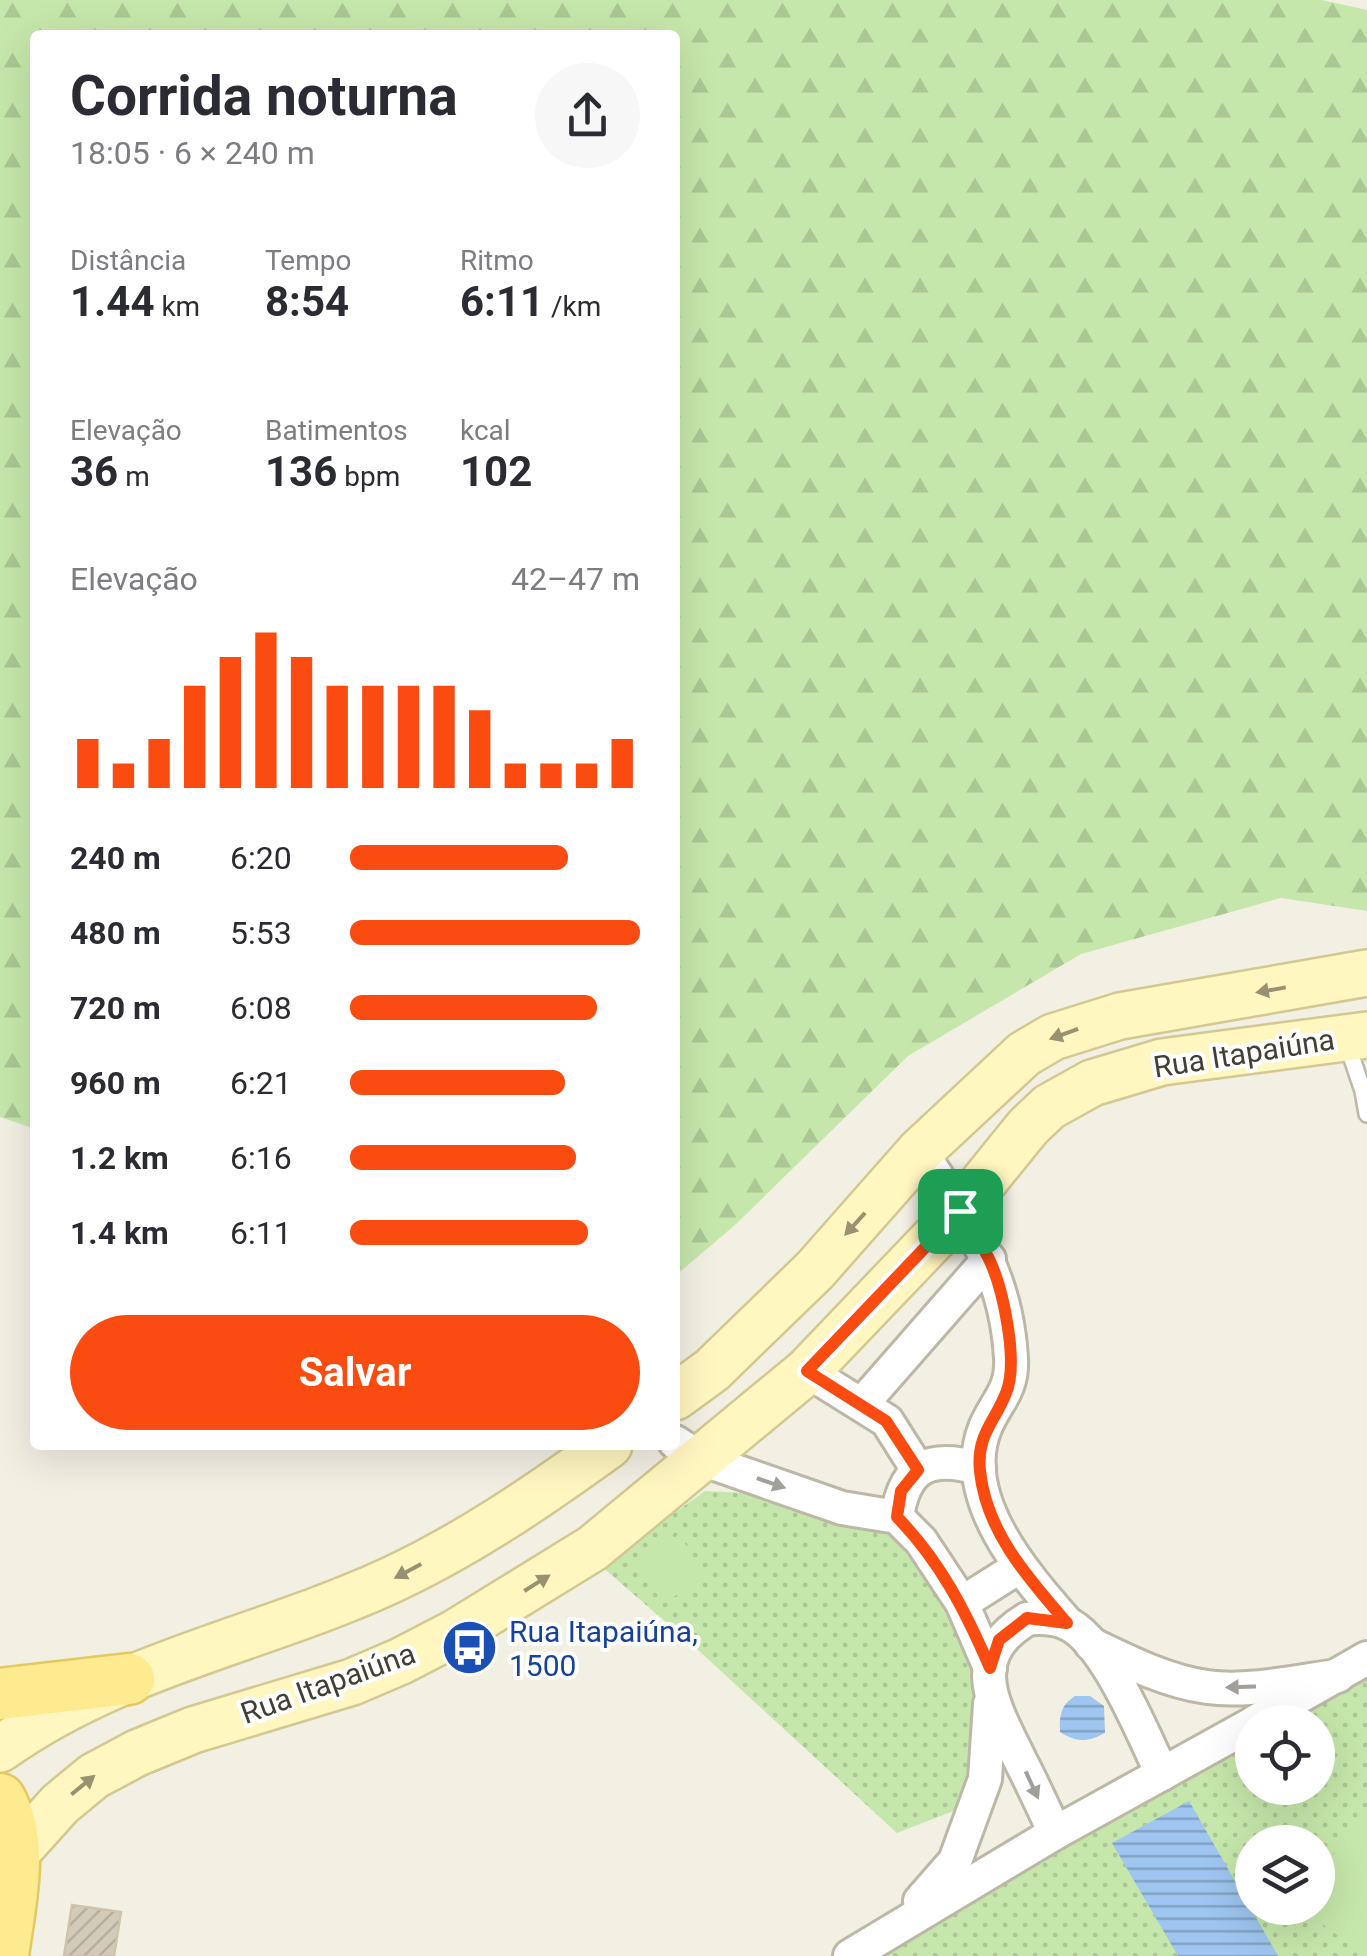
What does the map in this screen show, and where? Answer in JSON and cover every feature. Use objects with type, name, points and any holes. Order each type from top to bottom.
[{"type":"main road","name":"Rua Itapaiúna","points":[[680,1393],[712,1370],[815,1270],[920,1151],[1024,1054],[1052,1037],[1120,1016],[1367,972]]},
{"type":"main road","name":"Rua Itapaiúna","points":[[15,1854],[60,1804],[94,1776],[137,1753],[193,1730],[352,1682],[455,1633],[593,1548],[688,1451],[807,1371],[960,1211],[1028,1127],[1050,1107],[1092,1083],[1162,1062],[1356,1036]]},
{"type":"main road","points":[[0,1749],[69,1705],[389,1580],[538,1496],[602,1450]]},
{"type":"main road","points":[[0,1694],[129,1679]]},
{"type":"main road","points":[[0,1798],[15,1854],[3,1956]]},
{"type":"street","points":[[920,1151],[989,1259],[1003,1300],[1011,1361],[1007,1392],[984,1429],[979,1468],[988,1510],[1019,1567],[1121,1688],[1162,1774]]},
{"type":"street","points":[[862,1404],[989,1259]]},
{"type":"street","points":[[807,1371],[886,1421],[911,1457]]},
{"type":"street","points":[[688,1451],[842,1508],[897,1517],[921,1541],[962,1603],[990,1684],[1055,1833]]},
{"type":"street","points":[[911,1457],[950,1460],[979,1468]]},
{"type":"street","points":[[897,1517],[911,1457]]},
{"type":"street","points":[[962,1603],[1019,1567]]},
{"type":"street","points":[[899,1924],[956,1861],[985,1780],[990,1684],[999,1640],[1027,1618],[1078,1633],[1150,1672],[1208,1688],[1338,1676]]},
{"type":"street","points":[[1286,1705],[1367,1658]]},
{"type":"street","points":[[850,1956],[1055,1833],[1235,1734]]},
{"type":"lane","points":[[1356,1036],[1367,1114]]},
{"type":"green space","points":[[0,0],[1322,0],[1367,10],[1367,911],[1281,898],[1081,954],[908,1056],[735,1225],[680,1272],[680,30],[30,30],[30,1127],[0,1117]]},
{"type":"green space","points":[[705,1491],[766,1494],[891,1527],[954,1605],[981,1671],[966,1806],[897,1833],[601,1566]]},
{"type":"green space","points":[[680,1534],[705,1580],[662,1603],[636,1559]]},
{"type":"green space","points":[[1367,1675],[1367,1956],[878,1956],[1235,1750],[1235,1805],[1335,1805],[1335,1705],[1314,1705]]},
{"type":"green space","points":[[1367,1810],[1367,1956],[1324,1925],[1335,1925],[1335,1853]]},
{"type":"water","points":[[1075,1696],[1090,1696],[1104,1706],[1105,1733],[1082,1740],[1060,1732],[1062,1711]]},
{"type":"water","points":[[1189,1801],[1235,1881],[1235,1925],[1260,1925],[1278,1956],[1178,1956],[1112,1843]]},
{"type":"building","points":[[72,1905],[121,1912],[114,1956],[64,1956]]},
{"type":"place","name":"Rua Itapaiúna, 1500","points":[[470,1648]]},
{"type":"route","points":[[960,1211],[989,1259],[1003,1300],[1011,1361],[1007,1392],[984,1429],[979,1468],[988,1510],[1019,1567],[1067,1623],[1027,1618],[999,1640],[990,1668],[962,1603],[921,1541],[897,1517],[901,1491],[918,1470],[903,1443],[886,1421],[807,1371],[960,1211]]}]
